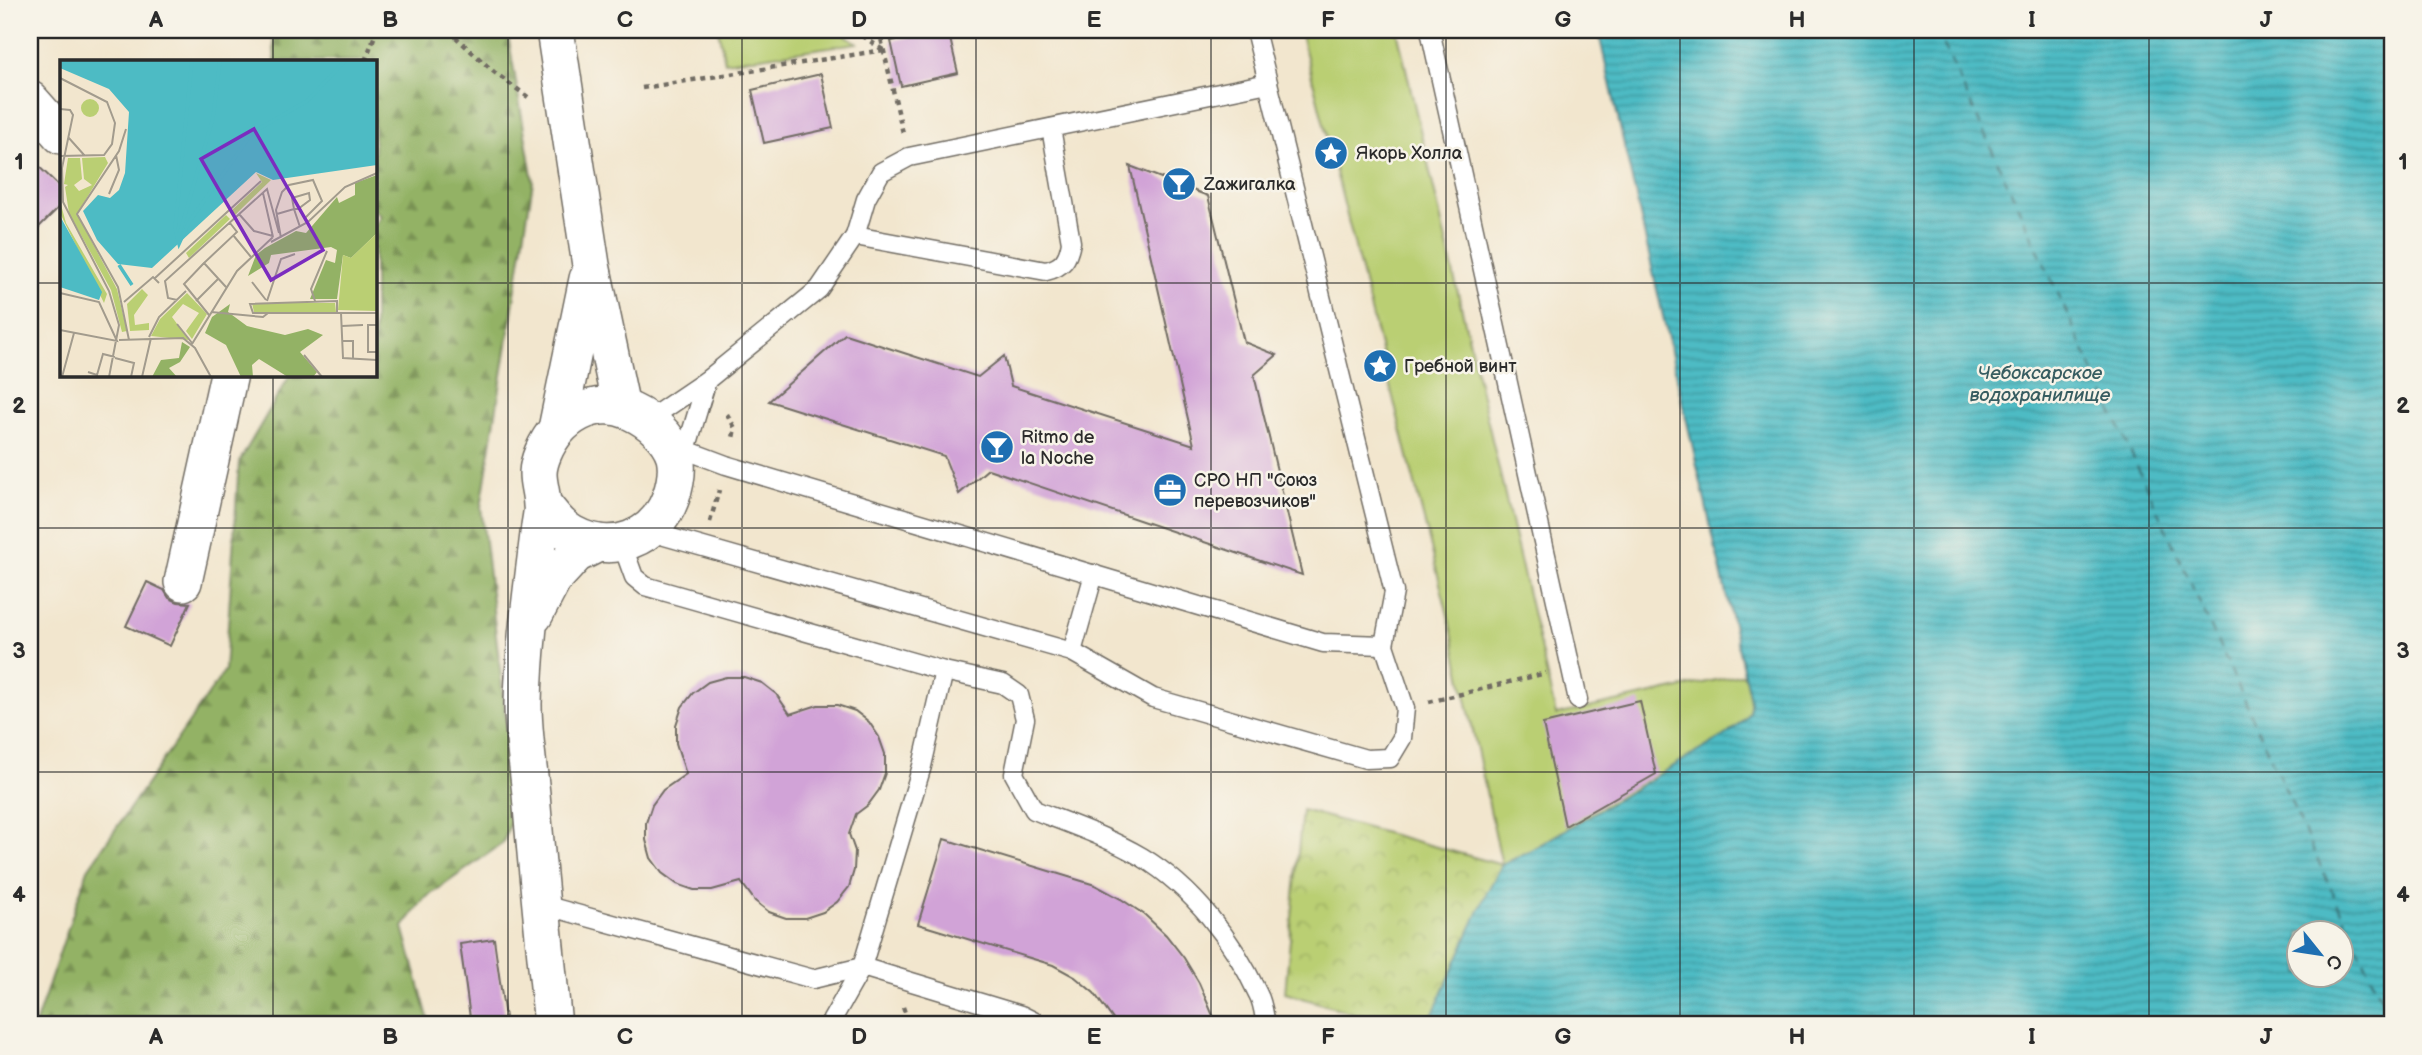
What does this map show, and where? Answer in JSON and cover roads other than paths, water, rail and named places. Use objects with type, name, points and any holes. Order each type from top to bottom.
[{"type":"street","points":[[529,625],[554,579],[576,554],[623,539],[666,512],[658,439],[591,265],[555,30]]},
{"type":"street","points":[[30,100],[60,134]]},
{"type":"street","points":[[553,1025],[523,705],[542,505],[537,480],[543,454],[557,429],[591,265]]},
{"type":"street","points":[[183,582],[229,376]]},
{"type":"street","points":[[557,429],[573,414],[593,406],[658,439]]},
{"type":"street","points":[[542,505],[557,524],[574,535],[623,539]]},
{"type":"lane","points":[[623,539],[1072,652],[1153,698],[1366,759],[1390,758],[1402,738],[1405,708],[1384,645],[1394,592],[1255,30]]},
{"type":"lane","points":[[1430,30],[1578,700]]},
{"type":"lane","points":[[658,439],[707,380],[819,289],[855,236],[866,199],[881,172],[909,157],[1269,83]]},
{"type":"lane","points":[[855,236],[1046,271],[1059,268],[1068,256],[1071,242],[1051,128]]},
{"type":"lane","points":[[658,439],[707,380]]},
{"type":"lane","points":[[658,439],[726,465],[1323,643],[1384,645]]},
{"type":"lane","points":[[623,539],[634,577],[645,586],[944,671],[1003,684],[1019,695],[1025,719],[1014,774],[1034,810],[1142,857],[1190,894],[1223,933],[1259,996],[1266,1025]]},
{"type":"lane","points":[[1072,652],[1094,574]]},
{"type":"lane","points":[[829,1025],[862,967],[922,766],[944,671]]},
{"type":"lane","points":[[540,904],[813,979],[862,967],[1021,1015],[1041,1025]]},
{"type":"water","name":"Чебоксарское водохранилище","points":[[1598,30],[2392,30],[2392,1025],[1428,1025],[1487,892],[1502,865],[1726,735],[1747,715],[1750,709]]},
{"type":"place","name":"Якорь Холла","points":[[1331,153]]},
{"type":"place","name":"Zажигалка","points":[[1179,184]]},
{"type":"place","name":"Гребной винт","points":[[1380,366]]},
{"type":"place","name":"Ritmo de la Noche","points":[[997,447]]},
{"type":"place","name":"СРО НП \"Союз перевозчиков\"","points":[[1170,490]]}]
